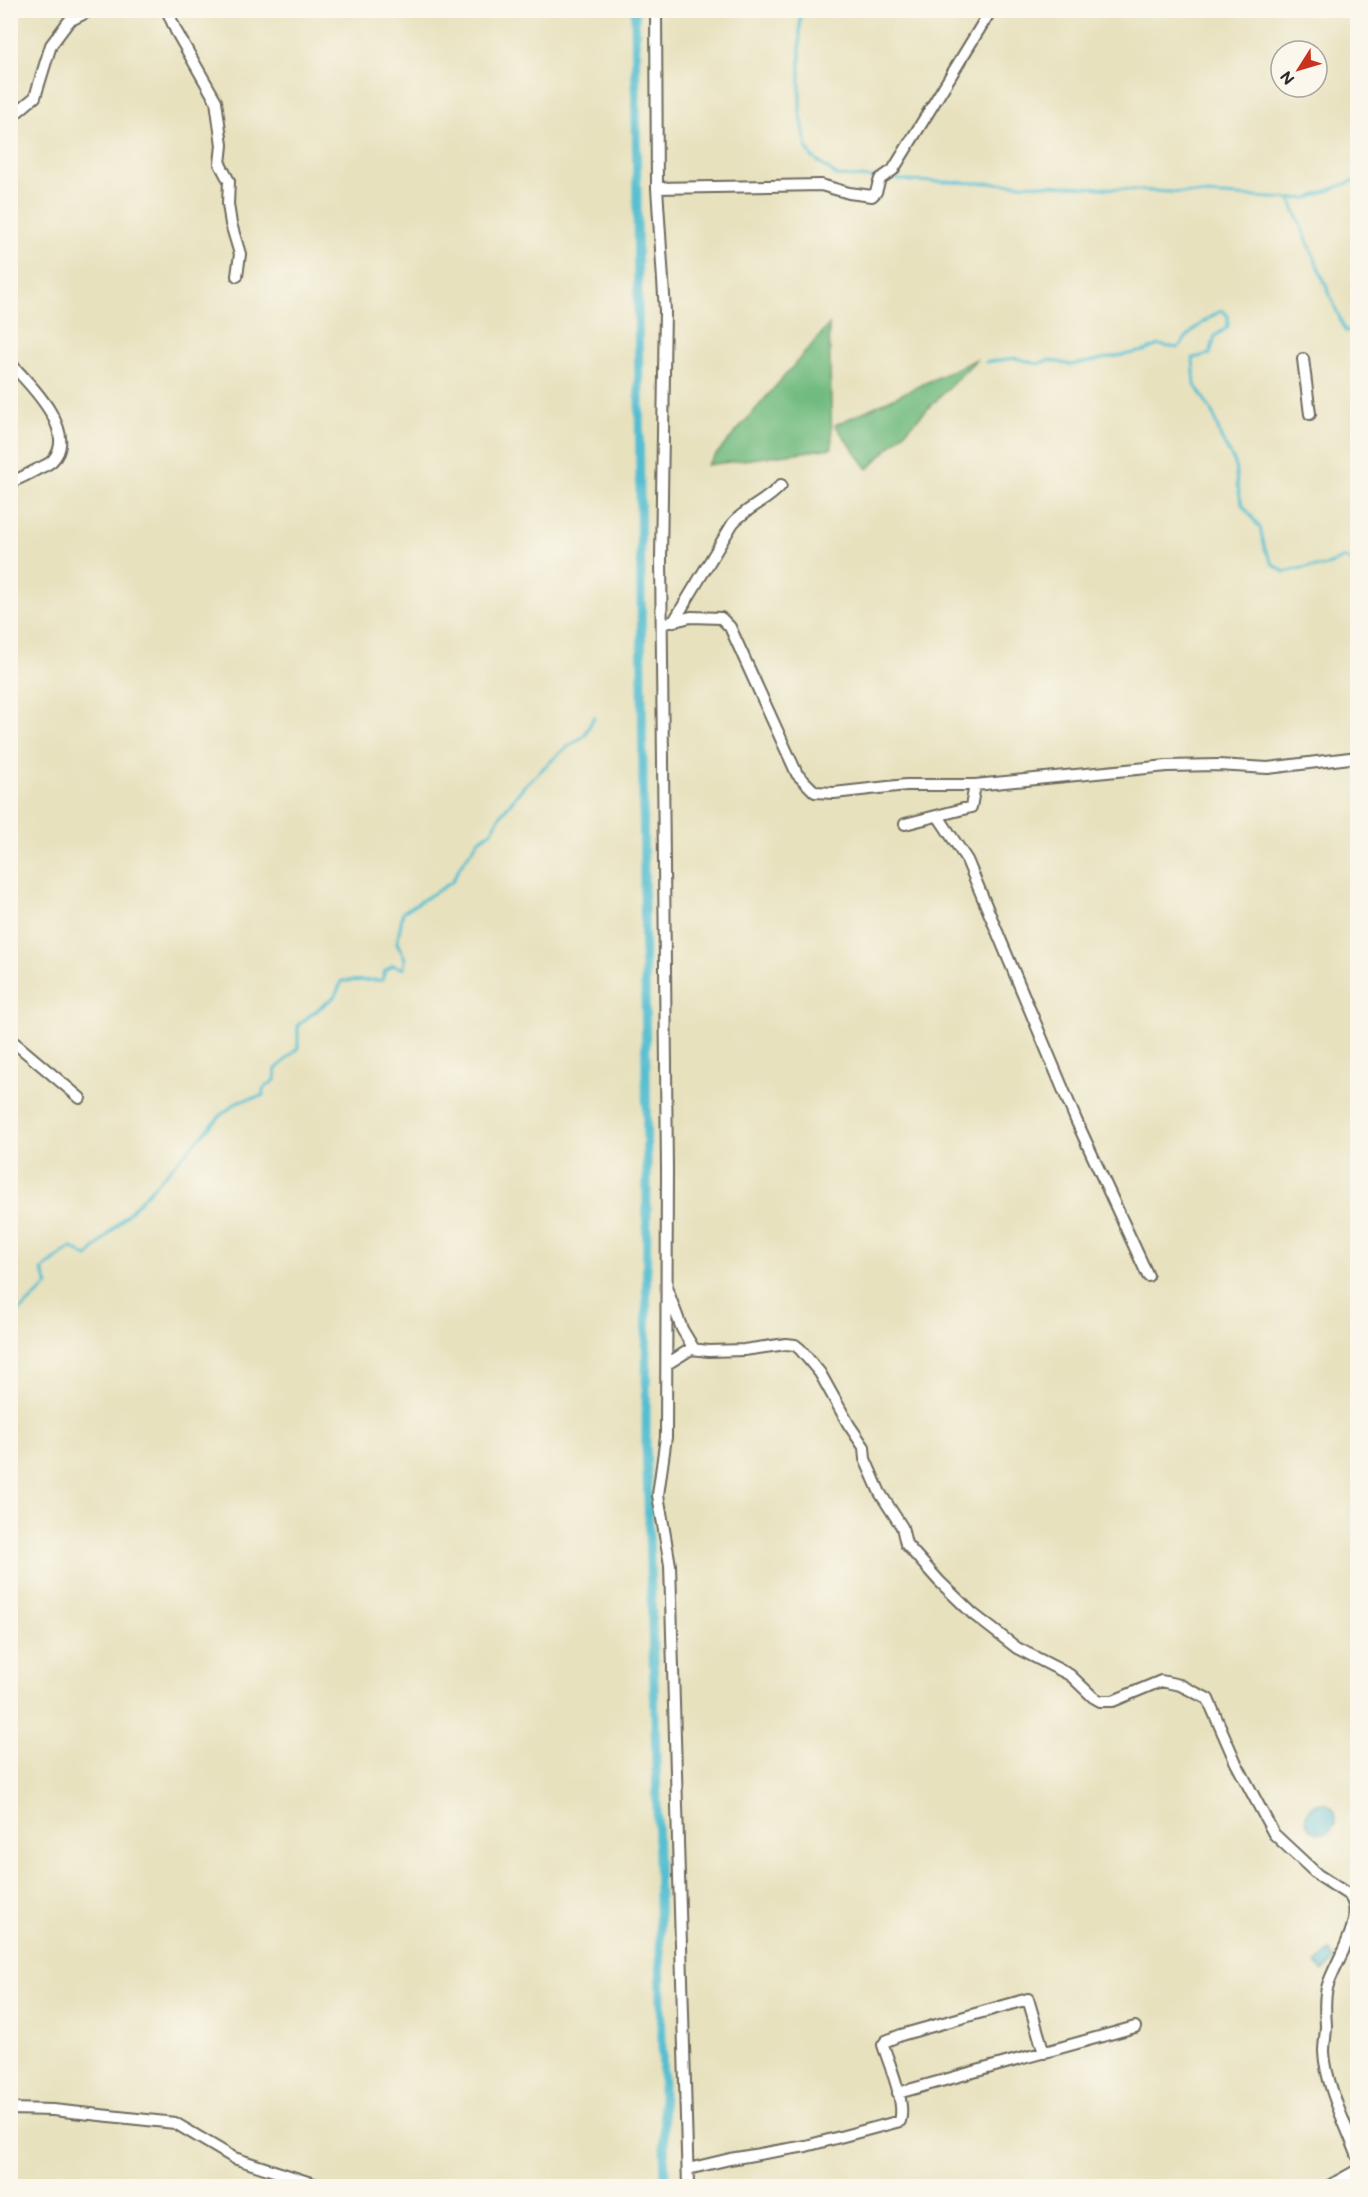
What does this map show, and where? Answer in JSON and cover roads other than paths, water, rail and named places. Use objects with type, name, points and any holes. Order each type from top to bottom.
[{"type":"street","points":[[10,118],[35,97],[51,45],[69,21],[91,10]]},
{"type":"street","points":[[167,10],[176,31],[216,101],[222,145],[220,164],[229,181],[228,204],[231,224],[240,254],[237,276]]},
{"type":"street","points":[[656,10],[657,188],[665,311],[662,624],[667,1180],[666,1437],[658,1495],[670,1565],[688,2187]]},
{"type":"street","points":[[657,188],[821,185],[849,193],[872,196],[876,192],[880,179],[893,170],[991,10]]},
{"type":"street","points":[[1305,362],[1308,403]]},
{"type":"street","points":[[10,363],[34,388],[59,426],[61,439],[59,450],[52,462],[10,482]]},
{"type":"street","points":[[674,621],[733,523],[746,511],[772,496],[781,485]]},
{"type":"street","points":[[662,624],[692,617],[721,618],[730,627],[797,774],[815,792],[834,793],[906,785],[975,785],[1167,766],[1218,765],[1268,768],[1358,757]]},
{"type":"street","points":[[905,824],[971,807],[975,785]]},
{"type":"street","points":[[938,816],[967,860],[1076,1120],[1148,1276]]},
{"type":"street","points":[[10,1039],[80,1098]]},
{"type":"street","points":[[666,1286],[682,1329],[694,1348]]},
{"type":"street","points":[[667,1364],[682,1353],[694,1348],[709,1351],[744,1350],[786,1344],[795,1345],[805,1353],[820,1373],[864,1447],[865,1459],[880,1493],[902,1527],[906,1544],[973,1614],[1017,1648],[1070,1675],[1100,1701],[1113,1701],[1161,1681],[1180,1685],[1203,1694],[1208,1699],[1236,1763],[1274,1833],[1318,1875],[1355,1897],[1356,1919],[1352,1934],[1327,1989],[1324,2053],[1342,2118],[1358,2157]]},
{"type":"street","points":[[688,2169],[806,2146],[900,2121],[902,2115],[898,2093],[883,2045],[886,2041],[901,2035],[1028,1999],[1044,2053]]},
{"type":"street","points":[[898,2093],[1136,2027]]},
{"type":"street","points":[[10,2109],[53,2110],[175,2123],[234,2158],[320,2187]]},
{"type":"street","points":[[1329,2187],[1358,2170]]},
{"type":"water","points":[[1321,1803],[1332,1807],[1336,1818],[1332,1829],[1321,1833],[1310,1829],[1306,1818],[1310,1807]]},
{"type":"water","points":[[1331,1951],[1334,1959],[1323,1972],[1316,1964]]},
{"type":"waterway","points":[[635,10],[647,1169],[646,1442],[655,1715],[665,2186]]},
{"type":"waterway","points":[[800,10],[800,111],[807,148],[812,157],[837,176],[877,178]]},
{"type":"waterway","points":[[887,178],[1290,199],[1309,198],[1358,179]]},
{"type":"waterway","points":[[1290,199],[1345,331],[1358,330]]},
{"type":"waterway","points":[[986,362],[1016,358],[1037,364],[1049,360],[1071,365],[1144,351],[1159,345],[1178,348],[1198,326],[1222,310],[1228,316],[1228,327],[1215,336],[1210,354],[1193,358],[1195,385],[1213,413],[1221,438],[1235,463],[1242,504],[1260,528],[1265,549],[1273,564],[1284,572],[1308,567],[1323,567],[1345,558],[1358,565]]},
{"type":"waterway","points":[[10,1320],[48,1285],[42,1270],[71,1247],[87,1257],[222,1114],[239,1101],[263,1096],[263,1089],[275,1080],[276,1069],[298,1048],[298,1025],[335,996],[342,981],[382,980],[385,971],[393,965],[404,969],[405,958],[397,943],[403,912],[452,882],[479,840],[492,831],[500,816],[524,786],[562,751],[584,736],[594,717]]}]
